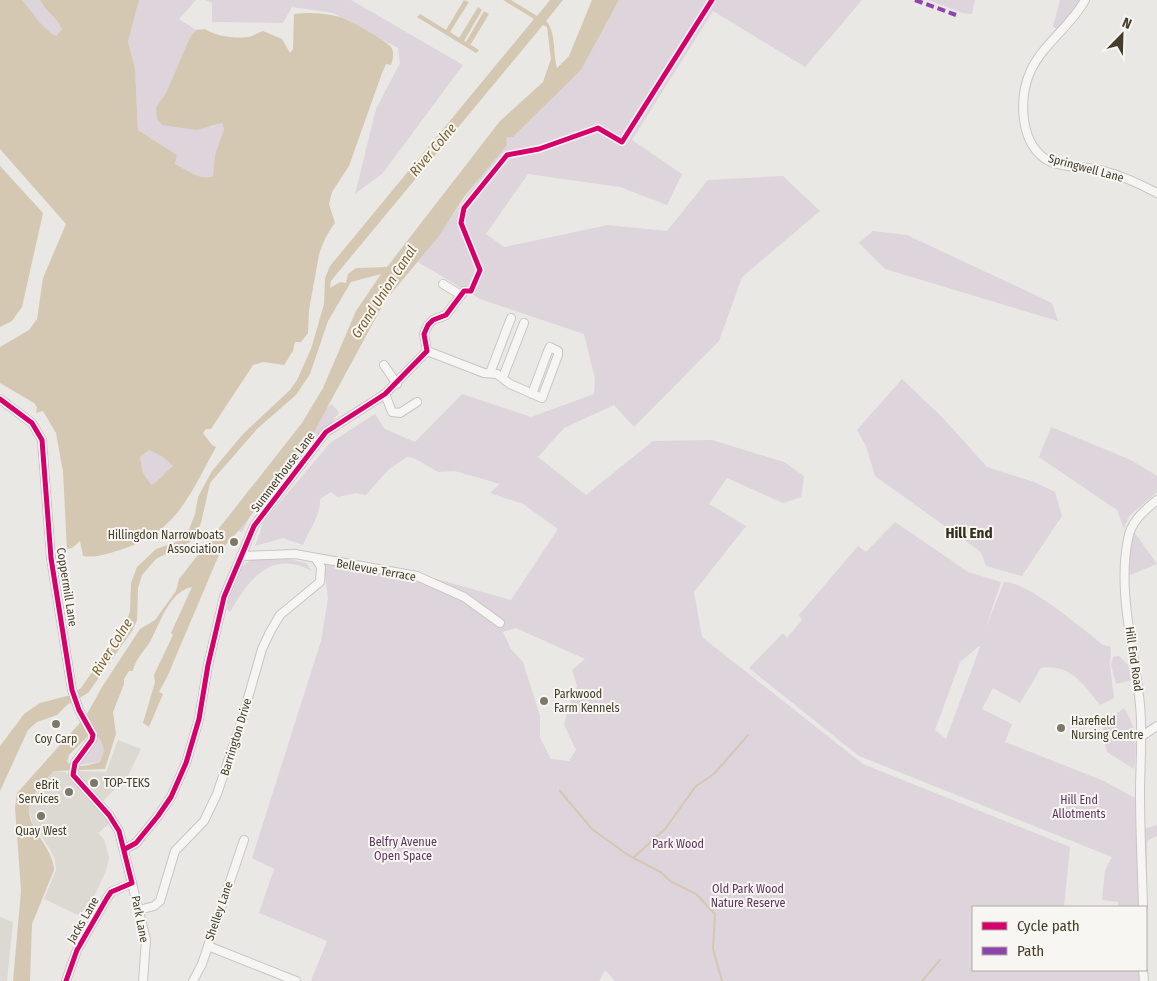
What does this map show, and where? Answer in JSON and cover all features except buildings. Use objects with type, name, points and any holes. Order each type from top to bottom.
[{"type":"street","name":"Springwell Lane","points":[[1085,0],[1079,11],[1031,70],[1022,102],[1028,140],[1045,159],[1071,166],[1103,170],[1129,179],[1157,194]]},
{"type":"street","points":[[443,284],[462,293],[446,314],[433,320],[428,325],[424,334],[427,351],[484,373],[490,373],[503,378],[510,384],[535,395],[544,396],[558,355],[558,351],[555,348],[550,347],[548,351],[535,395]]},
{"type":"street","points":[[490,373],[511,318]]},
{"type":"street","points":[[503,378],[524,323]]},
{"type":"street","name":"Summerhouse Lane","points":[[125,848],[136,843],[158,816],[171,797],[186,763],[199,719],[208,665],[224,597],[254,526],[326,432],[385,394],[427,351]]},
{"type":"street","points":[[384,364],[396,384]]},
{"type":"street","points":[[385,394],[392,412],[400,413],[417,402]]},
{"type":"street","name":"Coppermill Lane","points":[[0,399],[32,423],[42,440],[51,558],[73,692],[81,714],[93,736],[74,768],[80,784]]},
{"type":"street","name":"Hill End Road","points":[[1143,906],[1140,792],[1142,736],[1136,663],[1126,604],[1126,549],[1129,532],[1134,522],[1157,500]]},
{"type":"street","name":"Bellevue Terrace","points":[[241,556],[295,554],[417,576],[464,597],[500,623]]},
{"type":"street","name":"Barrington Drive","points":[[139,910],[154,906],[160,901],[175,850],[204,821],[209,812],[225,774],[262,649],[280,615],[320,582],[321,567],[316,559]]},
{"type":"street","points":[[1142,736],[1157,726]]},
{"type":"street","name":"Park Lane","points":[[80,784],[120,831],[146,940],[143,981]]},
{"type":"street","name":"Shelley Lane","points":[[193,981],[202,964],[244,840]]},
{"type":"street","name":"Jacks Lane","points":[[66,981],[77,950],[106,898],[111,892],[132,883]]},
{"type":"street","points":[[208,946],[296,981]]},
{"type":"shaded area","points":[[118,740],[141,749],[129,774],[103,801],[78,781],[78,771],[106,772]]},
{"type":"shaded area","points":[[54,771],[65,772],[110,823],[98,833],[104,839],[109,857],[106,871],[84,918],[44,899],[56,870],[55,860],[32,822],[29,807],[31,800]]},
{"type":"shaded area","points":[[0,917],[13,922],[7,981],[0,981]]},
{"type":"green space","points":[[22,0],[40,0],[62,29],[56,36],[42,25]]},
{"type":"green space","points":[[139,0],[196,0],[179,19],[196,30],[190,37],[166,93],[156,107],[157,119],[162,125],[211,127],[222,123],[224,129],[213,176],[198,176],[175,164],[177,155],[138,130],[135,68],[128,42]]},
{"type":"green space","points":[[205,0],[351,0],[463,65],[383,173],[355,194],[376,109],[400,63],[398,48],[333,13],[292,7],[283,23],[212,22],[212,3]]},
{"type":"green space","points":[[619,0],[862,0],[805,67],[713,11],[632,140],[682,174],[667,205],[620,187],[528,174],[486,234],[504,247],[608,225],[667,231],[708,180],[783,176],[820,211],[742,277],[719,341],[634,427],[614,405],[564,428],[538,457],[586,495],[653,441],[712,440],[784,462],[804,476],[801,497],[783,503],[727,478],[709,504],[746,526],[694,592],[702,637],[863,764],[1070,847],[1064,906],[972,906],[972,971],[1147,971],[1143,981],[615,981],[605,970],[599,981],[311,981],[327,941],[259,913],[274,869],[252,858],[321,641],[328,598],[323,559],[419,574],[511,600],[558,529],[523,504],[490,493],[500,484],[455,471],[438,472],[414,458],[407,457],[388,470],[366,495],[356,493],[338,497],[331,492],[320,499],[320,506],[316,517],[303,545],[283,538],[255,546],[264,521],[330,443],[375,414],[385,429],[415,442],[462,394],[531,417],[594,394],[595,379],[584,334],[480,299],[418,262],[483,174],[507,145],[505,140],[508,137],[513,137],[581,70]],"holes":[[[516,628],[585,659],[572,670],[577,686],[569,705],[564,725],[576,750],[569,761],[551,759],[540,738],[540,716],[523,662],[511,649],[503,632]]]},
{"type":"green space","points":[[928,0],[975,0],[972,14],[963,13]]},
{"type":"green space","points":[[1060,0],[1083,0],[1061,31],[1053,27]]},
{"type":"green space","points":[[873,231],[907,235],[1052,303],[1058,321],[885,269],[859,243]]},
{"type":"green space","points":[[902,379],[942,417],[987,467],[1034,482],[1055,492],[1062,516],[1022,576],[986,566],[981,552],[875,476],[866,446],[857,430]]},
{"type":"green space","points":[[332,404],[339,413],[271,497],[252,512],[242,533],[238,530],[247,503],[316,415]]},
{"type":"green space","points":[[1051,427],[1131,460],[1157,476],[1157,492],[1129,516],[1124,529],[1117,510],[1039,457]]},
{"type":"green space","points":[[149,450],[163,457],[173,466],[151,486],[143,473],[140,457]]},
{"type":"green space","name":"Hill End Allotments","points":[[895,522],[968,572],[1001,582],[985,630],[1004,582],[1015,584],[1041,598],[1103,645],[1111,647],[1110,665],[1114,698],[1100,705],[1075,677],[1068,672],[1051,667],[1041,668],[1020,703],[993,688],[982,709],[1012,724],[1005,742],[1104,781],[1135,798],[1136,831],[1157,825],[1157,836],[1147,841],[1147,906],[1118,906],[1118,902],[1102,900],[1105,870],[1112,857],[859,756],[749,668],[783,633],[787,638],[802,620],[799,615],[858,546],[866,552]],"holes":[[[980,647],[946,739],[935,730],[960,662]]]},
{"type":"green space","points":[[1132,529],[1157,564],[1130,575],[1129,565]]},
{"type":"green space","points":[[261,558],[285,558],[306,563],[312,571],[285,563],[273,566],[253,579],[230,612],[227,609],[238,573],[248,562]]},
{"type":"green space","points":[[1119,656],[1128,665],[1132,680],[1116,684],[1111,665],[1113,657]]},
{"type":"green space","points":[[1124,708],[1131,722],[1135,737],[1134,769],[1107,752],[1103,737],[1104,715],[1115,715]]},
{"type":"green space","points":[[96,734],[104,747],[100,762],[77,765]]},
{"type":"water","points":[[0,0],[22,0],[42,25],[56,36],[62,29],[40,0],[139,0],[128,42],[135,68],[138,130],[177,155],[175,164],[203,177],[213,176],[215,155],[224,129],[222,123],[197,130],[162,125],[157,119],[156,107],[166,93],[190,37],[196,30],[205,29],[220,35],[238,38],[250,37],[263,31],[282,39],[290,53],[293,49],[294,14],[323,14],[340,17],[351,22],[381,39],[393,50],[391,65],[386,64],[382,73],[349,166],[332,192],[329,204],[335,223],[319,255],[309,310],[308,333],[301,342],[295,342],[293,351],[284,365],[263,362],[253,365],[211,429],[206,429],[203,433],[212,445],[216,447],[198,481],[179,510],[155,533],[139,542],[106,554],[83,556],[80,541],[72,548],[67,549],[63,472],[56,433],[43,411],[36,413],[37,407],[34,403],[0,383],[0,347],[29,330],[37,319],[43,278],[66,224],[0,149]],"holes":[[[149,450],[163,457],[173,466],[157,482],[151,485],[143,473],[140,457]]]},
{"type":"water","points":[[464,0],[469,2],[450,32],[459,38],[478,7],[482,10],[464,41],[466,42],[484,11],[489,14],[471,44],[468,43],[479,50],[476,53],[417,17],[420,14],[446,30]]},
{"type":"water","points":[[503,0],[511,0],[537,16],[550,0],[563,0],[546,21],[553,37],[557,68],[569,56],[592,0],[619,0],[581,70],[513,137],[506,139],[507,145],[464,197],[439,236],[385,301],[309,441],[241,528],[221,550],[159,692],[163,694],[149,727],[143,723],[155,682],[154,675],[173,635],[171,633],[192,587],[184,590],[172,600],[150,642],[136,662],[133,671],[129,671],[124,679],[124,684],[113,712],[116,734],[105,769],[54,771],[34,795],[29,808],[30,817],[33,826],[49,852],[54,870],[32,924],[30,981],[13,981],[21,891],[15,808],[17,793],[86,716],[102,687],[140,629],[155,620],[176,591],[179,579],[302,423],[323,388],[356,311],[381,274],[351,282],[328,321],[310,374],[296,395],[257,429],[210,483],[201,523],[192,541],[156,559],[142,575],[138,588],[137,620],[132,631],[88,693],[67,705],[57,715],[37,722],[28,730],[0,791],[0,746],[24,714],[40,703],[71,695],[81,688],[126,623],[130,611],[131,583],[137,567],[156,549],[179,541],[187,535],[195,514],[198,497],[212,471],[243,434],[290,390],[297,380],[311,349],[324,304],[325,278],[330,266],[534,19]],"holes":[[[543,25],[547,27],[551,59],[543,82],[500,121],[387,267],[356,268],[348,274],[346,283],[340,282],[330,288],[331,281]],[[93,731],[103,745],[100,762],[79,766],[67,762],[69,755]]]},
{"type":"water","points":[[0,166],[43,213],[22,307],[12,321],[0,327]]},
{"type":"waterway","points":[[633,858],[665,829],[696,786],[714,774],[748,735]]},
{"type":"waterway","points":[[560,791],[592,829],[628,855],[662,873],[670,881],[696,894],[715,914],[713,949],[722,981]]},
{"type":"waterway","points":[[922,981],[940,960]]},
{"type":"marked path","points":[[915,0],[956,15]]},
{"type":"cycle path","points":[[125,849],[136,843],[158,816],[171,797],[186,763],[199,719],[208,665],[224,597],[254,526],[326,432],[385,394],[427,351],[424,334],[428,325],[433,320],[446,315],[464,291],[471,291],[480,270],[461,223],[464,208],[507,155],[539,149],[598,128],[622,142],[712,0]]},
{"type":"cycle path","points":[[0,399],[32,423],[42,440],[51,558],[72,690],[79,710],[93,735],[92,740],[75,763],[73,775],[109,815],[119,831],[132,883],[111,892],[77,950],[66,981]]},
{"type":"place","name":"Hillingdon Narrowboats Association","points":[[234,542]]},
{"type":"place","name":"Parkwood Farm Kennels","points":[[544,701]]},
{"type":"place","name":"Coy Carp","points":[[56,724]]},
{"type":"place","name":"Harefield Nursing Centre","points":[[1061,728]]},
{"type":"place","name":"TOP-TEKS","points":[[94,783]]},
{"type":"place","name":"eBrit Services","points":[[69,792]]},
{"type":"place","name":"Quay West","points":[[41,816]]},
{"type":"district","name":"Hill End","points":[[969,533]]},
{"type":"water label","name":"River Colne","points":[[433,150]]},
{"type":"water label","name":"Grand Union Canal","points":[[384,292]]},
{"type":"water label","name":"River Colne","points":[[112,647]]},
{"type":"park label","name":"Park Wood","points":[[678,844]]},
{"type":"park label","name":"Belfry Avenue Open Space","points":[[403,849]]},
{"type":"park label","name":"Old Park Wood Nature Reserve","points":[[748,896]]}]
